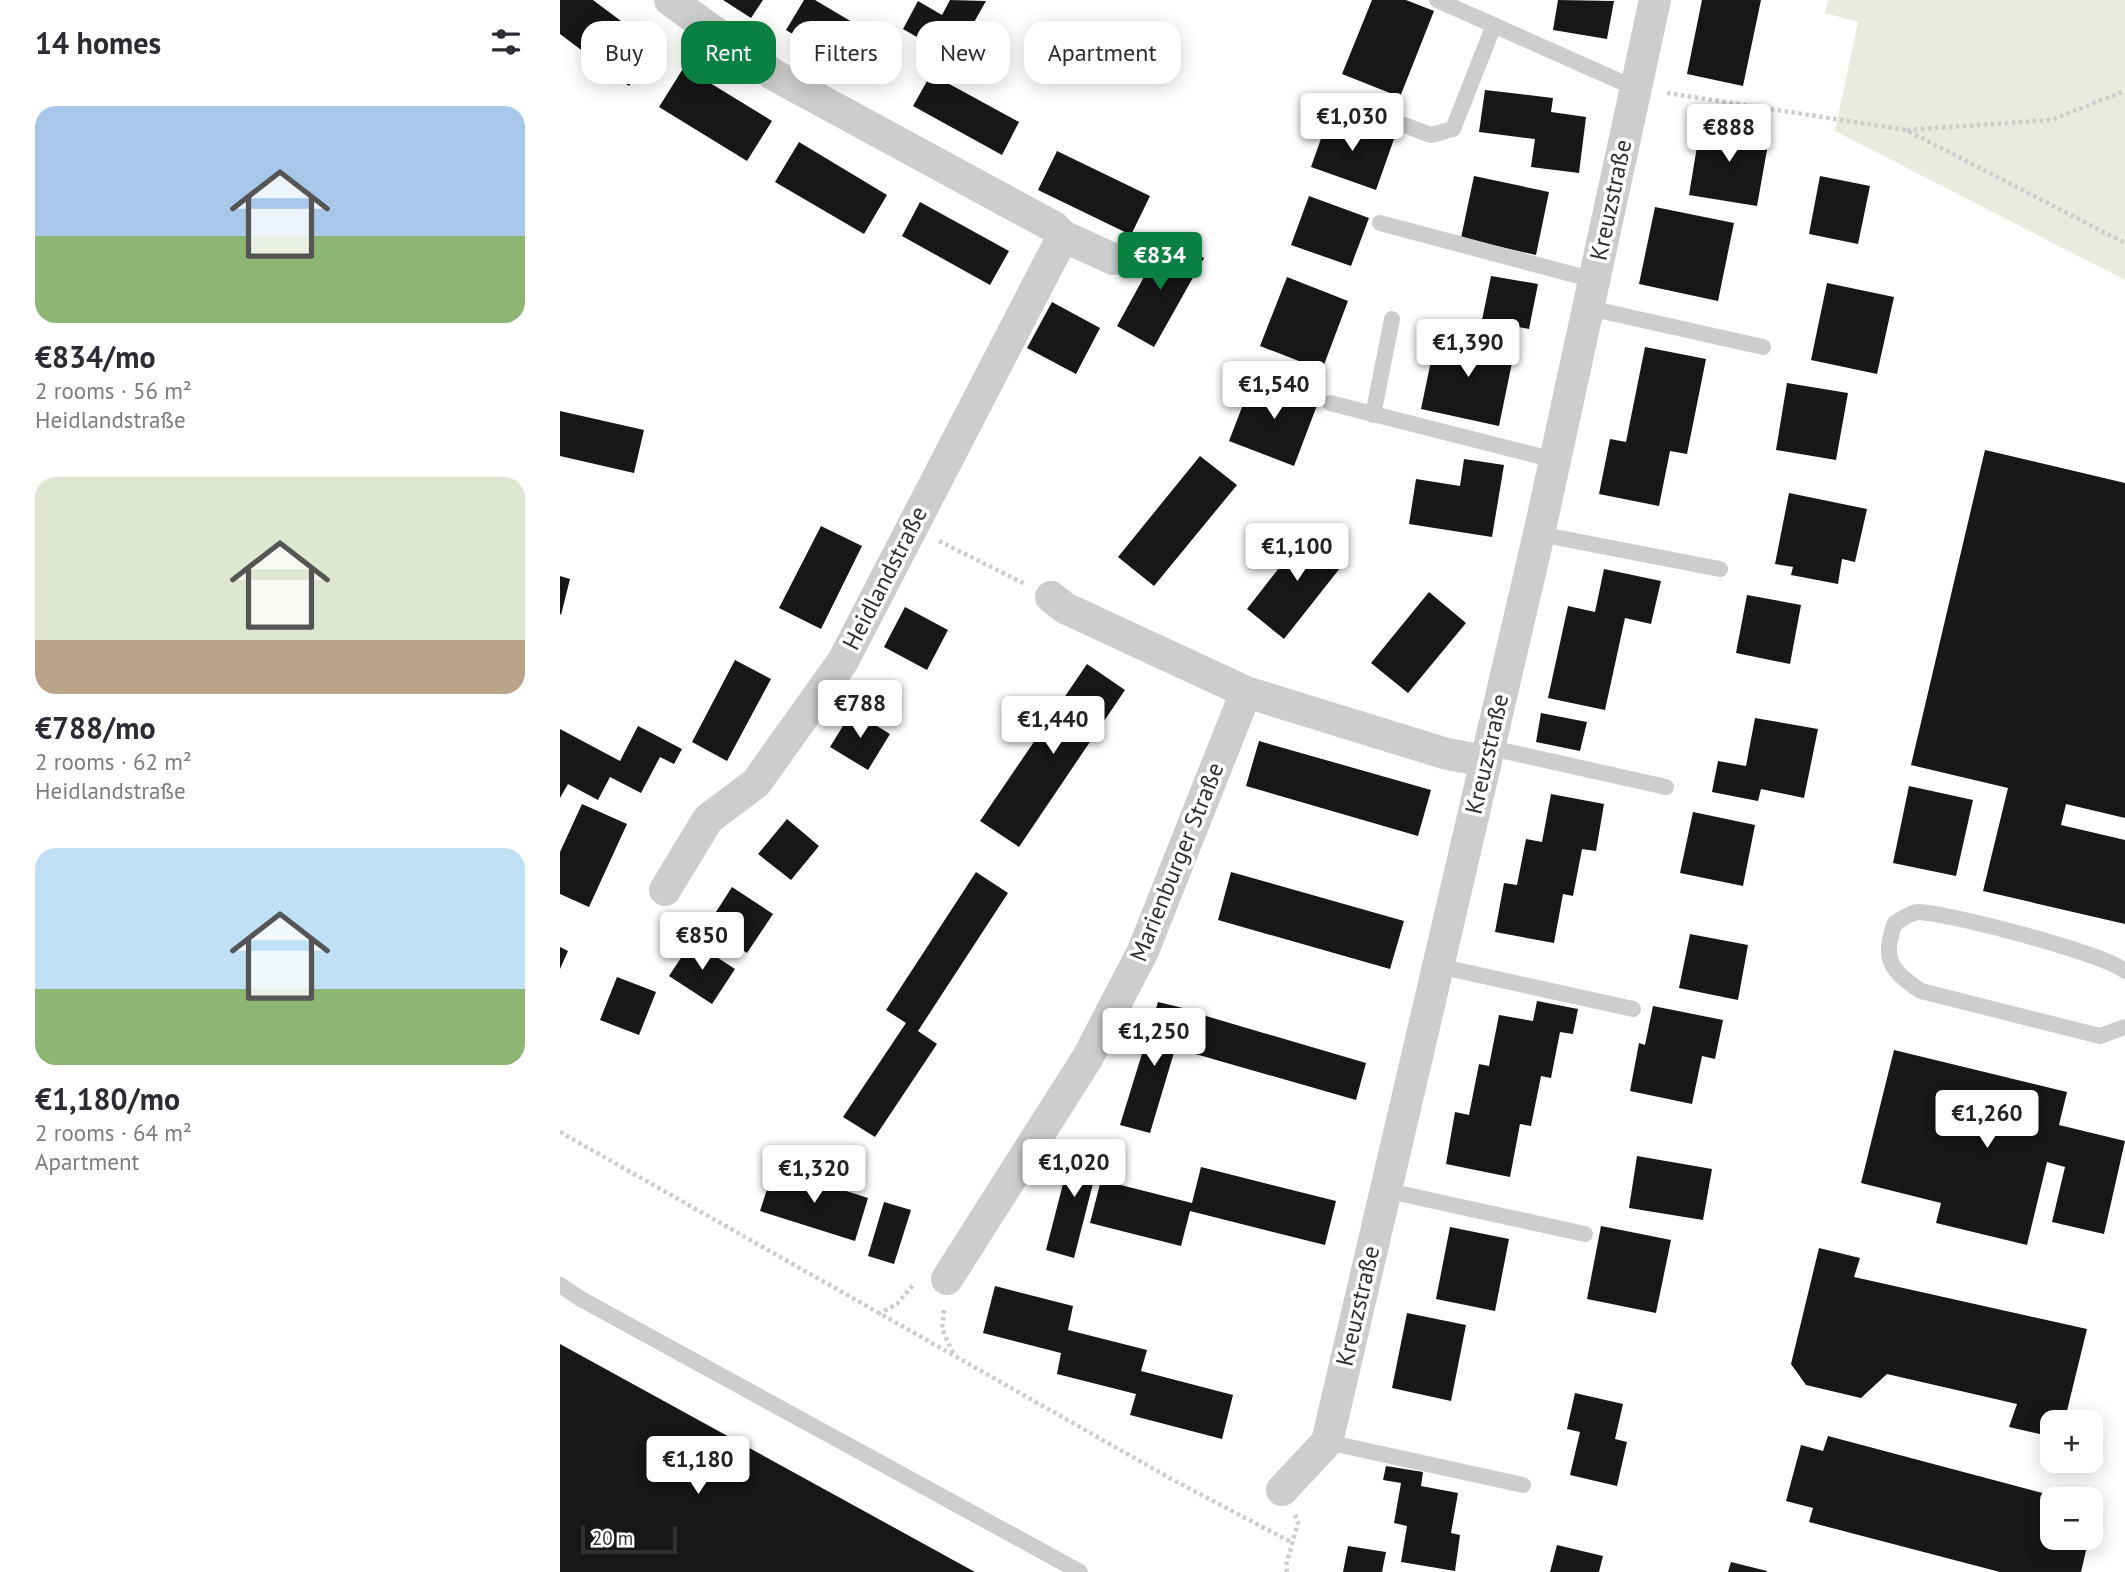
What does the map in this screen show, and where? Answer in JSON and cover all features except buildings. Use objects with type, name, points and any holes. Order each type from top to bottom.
[{"type":"street","points":[[670,0],[774,75],[1054,228],[1063,236],[1112,259]]},
{"type":"street","name":"Kreuzstraße","points":[[1327,1442],[1539,534],[1655,0]]},
{"type":"street","name":"Heidlandstraße","points":[[665,890],[708,819],[756,783],[843,661],[1063,236]]},
{"type":"street","points":[[1042,592],[1065,608],[1247,692],[1447,754],[1486,754]]},
{"type":"street","name":"Marienburger Straße","points":[[947,1279],[1088,1057],[1143,951],[1247,692]]},
{"type":"street","points":[[1282,1490],[1327,1442]]},
{"type":"lane","points":[[1437,0],[1635,88]]},
{"type":"lane","points":[[1339,101],[1431,135],[1454,129],[1494,25]]},
{"type":"lane","points":[[1380,223],[1763,348]]},
{"type":"lane","points":[[1373,415],[1392,319]]},
{"type":"lane","points":[[1330,403],[1555,460]]},
{"type":"lane","points":[[1539,534],[1720,569]]},
{"type":"lane","points":[[1486,754],[1667,787]]},
{"type":"lane","points":[[2125,971],[2114,962],[2066,948],[1953,918],[1916,912],[1895,923],[1887,944],[1896,974],[1921,991],[2100,1036],[2125,1027]]},
{"type":"lane","points":[[1438,966],[1633,1009]]},
{"type":"lane","points":[[1384,1190],[1585,1234]]},
{"type":"lane","points":[[560,1285],[581,1300],[1080,1572]]},
{"type":"lane","points":[[1327,1442],[1523,1485]]},
{"type":"path","points":[[1635,88],[1906,130],[2051,120],[2125,91]]},
{"type":"path","points":[[1906,130],[2125,243]]},
{"type":"path","points":[[911,527],[1042,592]]},
{"type":"path","points":[[560,1132],[1175,1481],[1293,1543]]},
{"type":"path","points":[[878,1314],[897,1304],[915,1283],[947,1279],[942,1329],[954,1356]]},
{"type":"path","points":[[1282,1490],[1298,1522],[1287,1572]]},
{"type":"shaded area","points":[[1828,0],[2125,0],[2125,280],[1835,131],[1858,22],[1825,13]]}]
